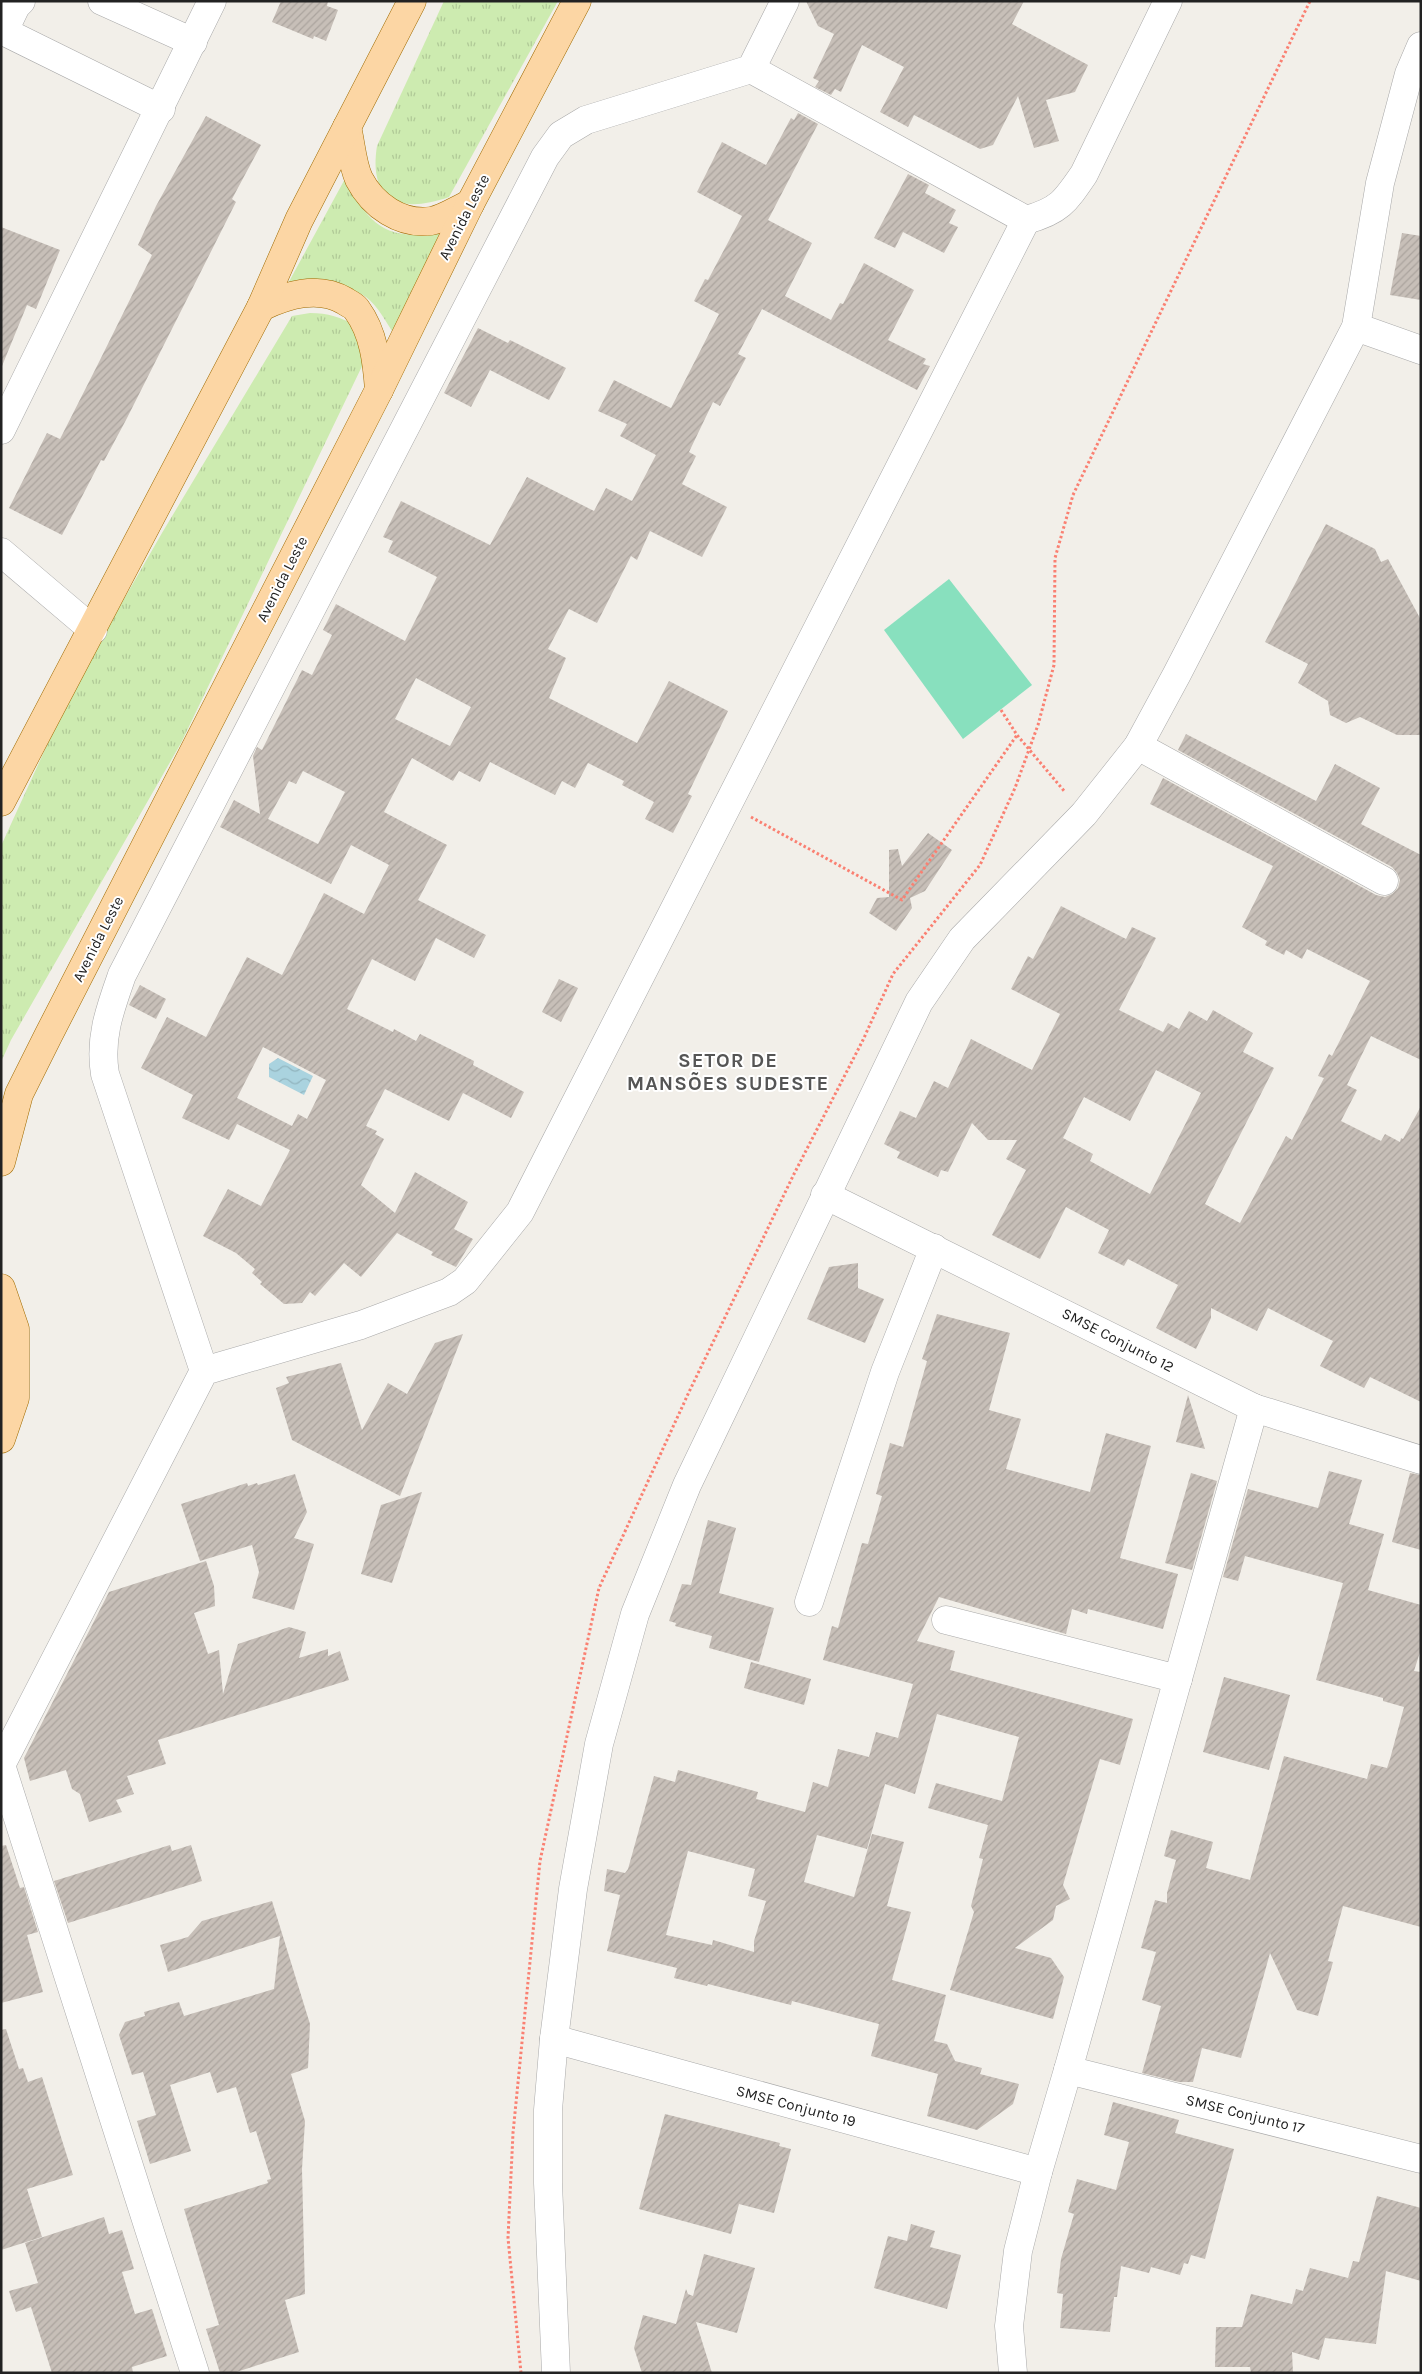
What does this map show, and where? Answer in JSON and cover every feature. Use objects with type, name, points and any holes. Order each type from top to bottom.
[{"type":"main road","points":[[1,802],[261,307],[299,220],[412,1]]},
{"type":"main road","name":"Avenida Leste","points":[[1,1162],[19,1094],[379,390],[470,204],[577,1]]},
{"type":"main road","points":[[347,127],[359,178],[374,200],[389,213],[410,220],[432,221],[470,204]]},
{"type":"main road","points":[[261,307],[296,294],[315,293],[336,296],[356,308],[366,326],[376,358],[379,390]]},
{"type":"main road","points":[[1,1288],[15,1329],[15,1398],[1,1439]]},
{"type":"street","points":[[22,1],[16,6],[2,31],[161,109]]},
{"type":"street","points":[[102,1],[194,42]]},
{"type":"street","points":[[1,430],[194,42],[212,1]]},
{"type":"street","points":[[751,69],[785,1]]},
{"type":"street","points":[[195,2373],[1,1765],[204,1371],[106,1074],[102,1041],[107,1015],[122,975],[545,157],[561,135],[586,120],[751,69],[1026,220],[1048,214],[1066,201],[1084,174],[1168,1]]},
{"type":"street","points":[[556,2373],[548,2182],[548,2110],[554,2039],[573,1889],[600,1744],[635,1614],[686,1485],[919,1002],[962,939],[1084,814],[1138,746],[1186,657],[1356,327],[1380,183],[1409,74],[1421,46]]},
{"type":"street","points":[[204,1371],[361,1325],[433,1299],[466,1281],[520,1212],[1026,220]]},
{"type":"street","points":[[1356,327],[1421,350]]},
{"type":"street","points":[[1,552],[93,630]]},
{"type":"street","points":[[1138,746],[1384,881]]},
{"type":"street","name":"SMSE Conjunto 12","points":[[825,1195],[1254,1408],[1421,1460]]},
{"type":"street","points":[[809,1602],[885,1372],[934,1248]]},
{"type":"street","points":[[1013,2373],[1010,2326],[1018,2251],[1038,2172],[1254,1408]]},
{"type":"street","points":[[946,1620],[1178,1679]]},
{"type":"street","name":"SMSE Conjunto 19","points":[[554,2039],[1038,2172]]},
{"type":"street","name":"SMSE Conjunto 17","points":[[1068,2070],[1421,2159]]},
{"type":"path","points":[[1000,710],[1018,735],[1084,814]]},
{"type":"path","points":[[728,805],[902,900],[1018,735]]},
{"type":"green space","points":[[444,1],[558,1],[449,197],[432,202],[403,203],[392,199],[383,191],[378,180],[376,165],[377,146]]},
{"type":"green space","points":[[346,177],[364,210],[384,228],[396,233],[411,235],[448,233],[394,334],[382,314],[366,297],[358,293],[349,290],[327,288],[285,289]]},
{"type":"green space","points":[[310,313],[334,316],[356,326],[365,360],[181,743],[11,1040],[1,1062],[1,846],[74,686],[162,533],[292,316]]},
{"type":"green space","points":[[949,579],[1032,685],[963,739],[884,630]]},
{"type":"water","points":[[278,1058],[313,1076],[304,1095],[269,1077],[269,1064]]},
{"type":"building","points":[[281,1],[328,1],[327,6],[338,10],[326,41],[314,36],[313,39],[272,22]]},
{"type":"building","points":[[806,1],[1024,1],[1012,24],[1088,65],[1075,92],[1046,100],[1059,141],[1034,148],[1018,96],[993,145],[980,149],[914,115],[908,127],[880,112],[904,67],[862,45],[841,92],[835,89],[831,95],[815,87],[819,81],[813,78],[834,34],[818,26]]},
{"type":"building","points":[[798,113],[818,124],[768,220],[812,243],[785,296],[831,320],[840,303],[843,304],[864,263],[914,290],[888,340],[926,359],[923,364],[930,366],[917,390],[762,309],[738,354],[746,358],[720,406],[713,402],[689,452],[696,456],[682,484],[727,507],[702,557],[650,531],[637,560],[631,556],[597,623],[569,609],[548,649],[566,658],[549,698],[637,743],[669,681],[728,711],[688,794],[692,796],[673,833],[645,819],[654,802],[622,785],[624,781],[588,763],[575,788],[562,781],[555,795],[490,762],[480,782],[459,771],[453,781],[412,758],[384,812],[447,845],[418,900],[486,935],[474,958],[436,938],[415,981],[372,959],[347,1009],[393,1032],[394,1029],[416,1041],[420,1034],[474,1061],[473,1065],[524,1092],[511,1118],[463,1093],[449,1121],[385,1089],[366,1126],[377,1131],[375,1134],[384,1139],[361,1185],[395,1213],[415,1172],[468,1202],[454,1229],[473,1239],[456,1267],[431,1255],[433,1252],[397,1233],[361,1277],[344,1263],[315,1296],[310,1292],[302,1303],[284,1304],[260,1284],[262,1282],[252,1273],[255,1269],[236,1253],[203,1236],[228,1189],[261,1206],[290,1150],[237,1124],[229,1140],[182,1118],[193,1095],[141,1068],[167,1017],[206,1037],[247,957],[282,975],[324,893],[364,914],[389,865],[351,845],[331,884],[220,827],[234,800],[260,814],[253,756],[257,747],[262,750],[302,670],[312,675],[332,635],[323,630],[336,604],[405,641],[437,577],[388,552],[393,541],[383,537],[401,501],[490,545],[527,477],[594,511],[606,488],[632,501],[656,455],[620,436],[627,424],[598,411],[614,380],[671,408],[719,314],[694,301],[705,279],[708,280],[742,216],[697,192],[722,142],[766,165],[791,118],[794,120]],"holes":[[[416,678],[471,707],[450,746],[395,719]],[[303,771],[345,792],[318,844],[268,819],[289,781],[296,784]],[[263,1047],[326,1080],[307,1119],[298,1114],[292,1126],[237,1098]]]},
{"type":"building","points":[[206,116],[261,145],[232,199],[236,202],[126,420],[104,461],[101,460],[62,535],[9,508],[47,433],[60,439],[97,366],[152,255],[138,245],[156,206]]},
{"type":"building","points":[[908,174],[929,185],[925,193],[956,210],[949,223],[958,227],[944,253],[903,232],[895,248],[874,238]]},
{"type":"building","points":[[1,227],[60,250],[36,309],[27,305],[2,366]]},
{"type":"building","points":[[1402,233],[1421,236],[1421,300],[1390,295]]},
{"type":"building","points":[[478,328],[508,343],[510,340],[566,368],[549,400],[490,370],[471,407],[444,393]]},
{"type":"building","points":[[1326,524],[1375,549],[1381,562],[1388,559],[1421,620],[1421,735],[1397,735],[1360,717],[1346,723],[1330,715],[1328,701],[1298,683],[1308,664],[1265,642]]},
{"type":"building","points":[[1186,734],[1316,801],[1335,764],[1380,788],[1361,824],[1421,855],[1421,1060],[1371,1036],[1347,1085],[1357,1090],[1341,1121],[1381,1141],[1385,1134],[1400,1142],[1421,1106],[1421,1402],[1370,1377],[1364,1388],[1320,1366],[1333,1341],[1268,1308],[1257,1331],[1211,1308],[1211,1318],[1196,1349],[1156,1328],[1178,1285],[1128,1259],[1124,1266],[1098,1253],[1109,1230],[1066,1207],[1040,1259],[992,1235],[1026,1170],[1006,1159],[1017,1140],[988,1140],[972,1123],[948,1172],[941,1170],[938,1177],[897,1158],[900,1152],[884,1144],[900,1111],[916,1118],[934,1081],[948,1088],[971,1039],[1032,1070],[1060,1014],[1011,989],[1028,956],[1033,959],[1061,906],[1126,939],[1132,927],[1156,938],[1119,1010],[1163,1032],[1168,1023],[1179,1029],[1189,1011],[1207,1021],[1213,1010],[1253,1033],[1243,1052],[1274,1068],[1205,1204],[1240,1223],[1286,1136],[1292,1140],[1324,1078],[1318,1076],[1329,1054],[1332,1056],[1370,981],[1307,949],[1302,959],[1286,950],[1284,955],[1265,945],[1267,941],[1242,927],[1273,866],[1150,804],[1163,778],[1376,895],[1385,897],[1392,894],[1398,888],[1400,880],[1392,867],[1178,750]],"holes":[[[1156,1070],[1201,1093],[1150,1194],[1090,1161],[1093,1154],[1063,1138],[1084,1097],[1130,1121]]]},
{"type":"building","points":[[928,833],[952,850],[925,891],[910,898],[912,908],[896,931],[869,913],[877,898],[889,897],[889,850],[898,849],[902,866]]},
{"type":"building","points":[[559,979],[578,988],[561,1022],[542,1012]]},
{"type":"building","points":[[140,985],[166,999],[156,1019],[129,1005]]},
{"type":"building","points":[[858,1263],[858,1288],[884,1299],[865,1343],[807,1319],[829,1267]]},
{"type":"building","points":[[937,1314],[1010,1333],[989,1410],[1021,1419],[1006,1469],[1090,1492],[1106,1433],[1151,1446],[1120,1558],[1178,1574],[1163,1629],[1088,1609],[1087,1614],[1072,1609],[1066,1634],[939,1597],[917,1641],[955,1651],[950,1670],[1133,1719],[1120,1765],[1100,1759],[1063,1885],[1070,1899],[1056,1906],[1053,1920],[1015,1948],[1051,1958],[1064,1977],[1053,2019],[950,1990],[974,1912],[971,1906],[983,1859],[979,1858],[988,1825],[928,1808],[936,1783],[1002,1801],[1019,1737],[937,1714],[915,1794],[885,1784],[867,1849],[817,1835],[804,1882],[854,1897],[872,1834],[904,1842],[887,1906],[911,1912],[892,1980],[946,1995],[934,2041],[947,2044],[955,2061],[982,2068],[980,2074],[1019,2084],[1013,2104],[977,2130],[927,2116],[938,2074],[871,2056],[879,2024],[792,2001],[791,2005],[708,1984],[707,1986],[674,1978],[677,1968],[607,1951],[620,1895],[604,1891],[607,1869],[625,1873],[628,1869],[654,1776],[675,1782],[678,1770],[758,1792],[756,1799],[805,1812],[813,1782],[828,1787],[838,1749],[869,1757],[876,1732],[898,1738],[913,1684],[823,1660],[832,1626],[838,1628],[862,1543],[868,1544],[882,1496],[876,1494],[890,1443],[903,1447],[927,1361],[922,1359]],"holes":[[[688,1851],[755,1869],[748,1896],[766,1901],[754,1941],[754,1952],[713,1940],[712,1945],[666,1935]]]},
{"type":"building","points":[[463,1334],[400,1496],[292,1440],[276,1388],[289,1383],[286,1377],[341,1363],[362,1430],[388,1383],[407,1394],[435,1343]]},
{"type":"building","points":[[1188,1395],[1205,1449],[1176,1442]]},
{"type":"building","points":[[1329,1471],[1362,1480],[1349,1524],[1384,1534],[1368,1590],[1421,1605],[1421,1649],[1414,1671],[1421,1672],[1421,1927],[1343,1906],[1328,1961],[1333,1962],[1318,2016],[1297,2010],[1270,1953],[1241,2058],[1202,2048],[1193,2082],[1179,2082],[1142,2073],[1161,2006],[1142,2000],[1156,1952],[1141,1948],[1155,1900],[1167,1903],[1167,1893],[1176,1860],[1164,1856],[1171,1830],[1213,1842],[1206,1868],[1250,1880],[1284,1756],[1367,1779],[1371,1764],[1387,1768],[1390,1759],[1404,1707],[1383,1701],[1383,1698],[1316,1680],[1343,1583],[1245,1556],[1238,1581],[1223,1577],[1248,1489],[1318,1508]]},
{"type":"building","points":[[1191,1473],[1217,1481],[1192,1570],[1165,1563]]},
{"type":"building","points":[[1410,1473],[1421,1475],[1421,1550],[1392,1542]]},
{"type":"building","points":[[295,1474],[307,1512],[294,1538],[314,1544],[294,1610],[252,1598],[259,1572],[252,1545],[200,1561],[181,1504],[247,1483],[248,1486],[257,1483],[258,1485]]},
{"type":"building","points":[[422,1492],[392,1583],[361,1574],[381,1505]]},
{"type":"building","points":[[708,1520],[736,1528],[719,1593],[774,1608],[759,1662],[709,1648],[712,1636],[675,1626],[676,1623],[669,1621],[682,1584],[691,1585]]},
{"type":"building","points":[[206,1561],[214,1586],[215,1606],[194,1613],[208,1654],[219,1650],[223,1694],[238,1644],[289,1627],[306,1632],[299,1658],[328,1649],[328,1656],[340,1651],[349,1680],[158,1740],[166,1764],[127,1776],[134,1794],[116,1800],[122,1812],[89,1822],[80,1794],[72,1789],[66,1770],[30,1781],[24,1758],[109,1592]]},
{"type":"building","points":[[751,1662],[811,1679],[804,1705],[744,1688]]},
{"type":"building","points":[[1224,1677],[1290,1695],[1269,1770],[1203,1752]]},
{"type":"building","points":[[6,1845],[20,1888],[24,1887],[38,1932],[27,1935],[43,1992],[1,2003],[1,1846]]},
{"type":"building","points":[[170,1845],[172,1851],[191,1845],[202,1881],[68,1923],[54,1881]]},
{"type":"building","points":[[272,1901],[310,2024],[308,2068],[291,2074],[305,2121],[302,2169],[305,2294],[285,2300],[299,2352],[233,2373],[220,2373],[206,2329],[219,2325],[184,2209],[268,2183],[267,2180],[271,2179],[256,2131],[250,2133],[236,2087],[217,2093],[210,2072],[170,2085],[191,2151],[150,2164],[137,2121],[156,2115],[143,2072],[132,2075],[119,2035],[125,2022],[145,2016],[144,2012],[179,2002],[184,2016],[274,1989],[280,1936],[168,1972],[160,1945],[188,1937],[202,1921]]},
{"type":"building","points":[[6,2029],[19,2069],[23,2068],[28,2082],[42,2077],[73,2175],[27,2189],[42,2237],[1,2250],[1,2030]]},
{"type":"building","points":[[1113,2102],[1179,2120],[1175,2133],[1234,2149],[1205,2259],[1191,2255],[1188,2264],[1184,2263],[1180,2275],[1151,2267],[1149,2273],[1121,2266],[1117,2297],[1114,2297],[1110,2332],[1060,2328],[1063,2294],[1057,2293],[1061,2259],[1074,2214],[1068,2212],[1077,2179],[1116,2190],[1129,2142],[1104,2135]]},
{"type":"building","points":[[665,2114],[780,2143],[779,2146],[791,2149],[774,2213],[739,2204],[731,2234],[639,2209]]},
{"type":"building","points":[[1377,2196],[1421,2208],[1421,2281],[1386,2271],[1376,2344],[1325,2338],[1319,2360],[1292,2352],[1293,2373],[1251,2373],[1250,2367],[1215,2367],[1216,2327],[1242,2327],[1251,2294],[1292,2304],[1296,2289],[1303,2291],[1310,2268],[1348,2278],[1353,2261],[1359,2262]]},
{"type":"building","points":[[104,2217],[109,2234],[122,2230],[134,2269],[122,2272],[135,2314],[152,2309],[167,2356],[132,2367],[133,2373],[52,2373],[31,2307],[16,2312],[9,2291],[38,2283],[25,2243]]},
{"type":"building","points":[[911,2224],[935,2231],[930,2247],[961,2255],[947,2309],[874,2288],[888,2236],[907,2241]]},
{"type":"building","points":[[704,2254],[755,2268],[737,2333],[696,2322],[712,2373],[642,2373],[634,2348],[643,2315],[676,2324],[686,2289],[688,2294],[693,2296]]},
{"type":"district","name":"SETOR DE MANSÕES SUDESTE","points":[[728,1072]]}]
